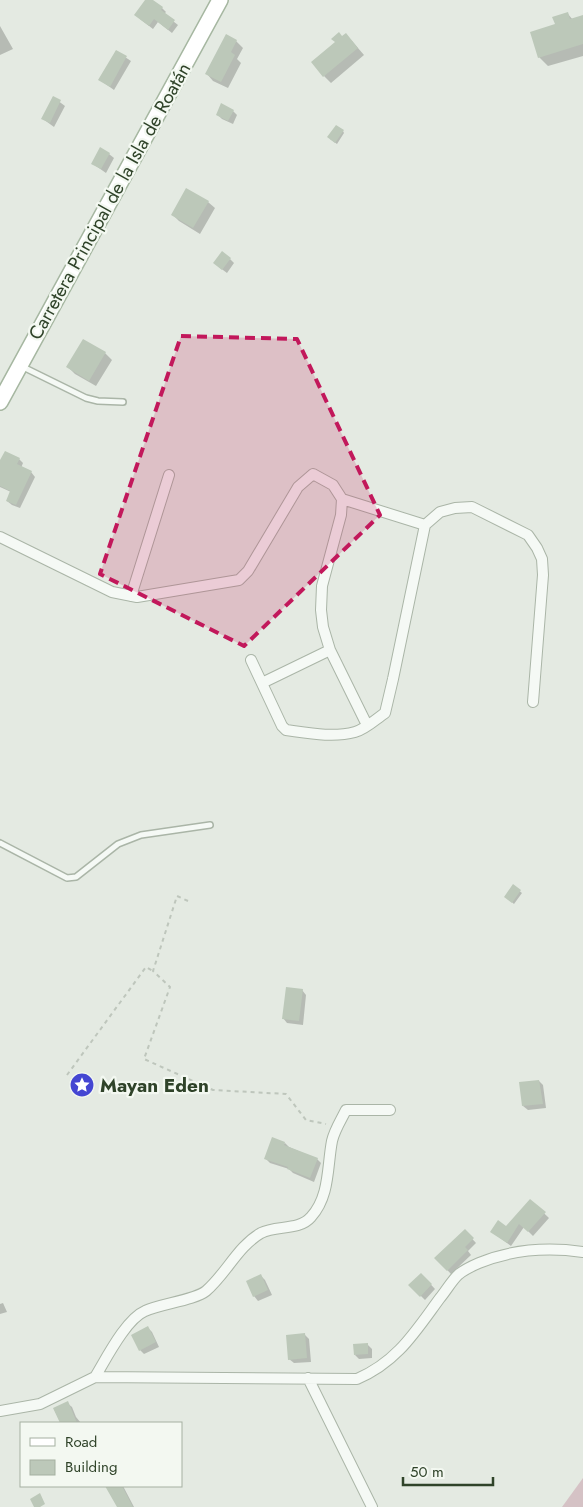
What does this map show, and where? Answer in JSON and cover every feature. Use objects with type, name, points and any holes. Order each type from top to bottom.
[{"type":"main road","name":"Carretera Principal de la Isla de Roatán","points":[[0,402],[220,0]]},
{"type":"street","points":[[0,537],[112,592],[131,596],[137,597],[239,580],[248,571],[298,487],[313,474],[333,485],[342,499],[341,515],[322,586],[321,610],[323,627],[330,650],[367,725]]},
{"type":"street","points":[[131,596],[169,475]]},
{"type":"street","points":[[342,499],[425,525]]},
{"type":"street","points":[[251,660],[282,726],[286,730],[328,736],[356,732],[385,713],[425,525],[440,512],[455,508],[472,507],[528,535],[542,559],[543,575],[534,702]]},
{"type":"street","points":[[262,683],[330,650]]},
{"type":"street","points":[[95,1377],[126,1326],[143,1311],[204,1293],[219,1280],[248,1243],[262,1232],[294,1226],[310,1219],[321,1205],[326,1185],[332,1139],[346,1110],[390,1110]]},
{"type":"street","points":[[0,1411],[40,1404],[95,1377],[357,1379],[373,1372],[392,1358],[410,1338],[459,1274],[475,1265],[498,1255],[532,1250],[560,1249],[583,1252]]},
{"type":"street","points":[[308,1378],[372,1507]]},
{"type":"lane","points":[[20,366],[86,398],[98,401],[122,402]]},
{"type":"lane","points":[[0,843],[67,878],[76,877],[118,844],[140,835],[210,825]]},
{"type":"path","points":[[154,971],[177,896],[188,901]]},
{"type":"path","points":[[67,1075],[146,967],[154,971],[170,987],[144,1059],[213,1090],[286,1094],[306,1120],[338,1126]]},
{"type":"highlighted area","points":[[181,336],[297,339],[380,515],[244,646],[100,574]]},
{"type":"shaded area","points":[[583,1478],[583,1507],[562,1507]]},
{"type":"building","points":[[145,0],[153,0],[163,7],[161,10],[175,20],[168,30],[154,19],[149,26],[134,15]]},
{"type":"building","points":[[568,12],[570,19],[583,15],[583,44],[538,58],[530,32],[555,24],[552,17]]},
{"type":"building","points":[[339,32],[342,36],[346,33],[358,48],[323,77],[311,62],[335,42],[331,39]]},
{"type":"building","points":[[226,34],[237,40],[231,52],[235,55],[221,82],[205,74]]},
{"type":"building","points":[[116,50],[127,56],[110,87],[98,80]]},
{"type":"building","points":[[53,96],[61,100],[50,123],[41,119]]},
{"type":"building","points":[[221,103],[234,110],[228,121],[216,115]]},
{"type":"building","points":[[336,125],[344,130],[335,143],[327,137]]},
{"type":"building","points":[[100,147],[110,153],[101,169],[91,164]]},
{"type":"building","points":[[186,188],[209,201],[193,228],[171,215]]},
{"type":"building","points":[[222,251],[231,258],[222,270],[213,263]]},
{"type":"building","points":[[83,339],[106,352],[89,381],[66,367]]},
{"type":"building","points":[[5,451],[20,458],[17,464],[32,471],[16,505],[6,501],[10,491],[0,486],[0,460]]},
{"type":"building","points":[[513,884],[521,890],[512,903],[504,897]]},
{"type":"building","points":[[286,987],[303,989],[299,1021],[282,1019]]},
{"type":"building","points":[[539,1080],[543,1104],[522,1106],[519,1082]]},
{"type":"building","points":[[272,1137],[285,1142],[284,1145],[318,1158],[310,1178],[287,1169],[288,1167],[264,1159]]},
{"type":"building","points":[[530,1199],[546,1212],[528,1232],[519,1224],[507,1243],[490,1232],[498,1220],[506,1226]]},
{"type":"building","points":[[465,1229],[474,1238],[465,1247],[468,1250],[447,1271],[434,1258]]},
{"type":"building","points":[[421,1273],[432,1284],[420,1297],[408,1285]]},
{"type":"building","points":[[261,1274],[268,1290],[253,1297],[246,1281]]},
{"type":"building","points":[[148,1326],[156,1342],[139,1351],[131,1335]]},
{"type":"building","points":[[305,1333],[307,1358],[288,1360],[286,1335]]},
{"type":"building","points":[[368,1343],[368,1354],[354,1355],[353,1344]]},
{"type":"building","points":[[68,1401],[77,1422],[60,1422],[53,1408]]},
{"type":"building","points":[[106,1487],[123,1487],[133,1507],[117,1507]]},
{"type":"building","points":[[40,1493],[45,1504],[40,1507],[34,1507],[30,1499]]},
{"type":"place","name":"Mayan Eden","points":[[82,1085]]}]
